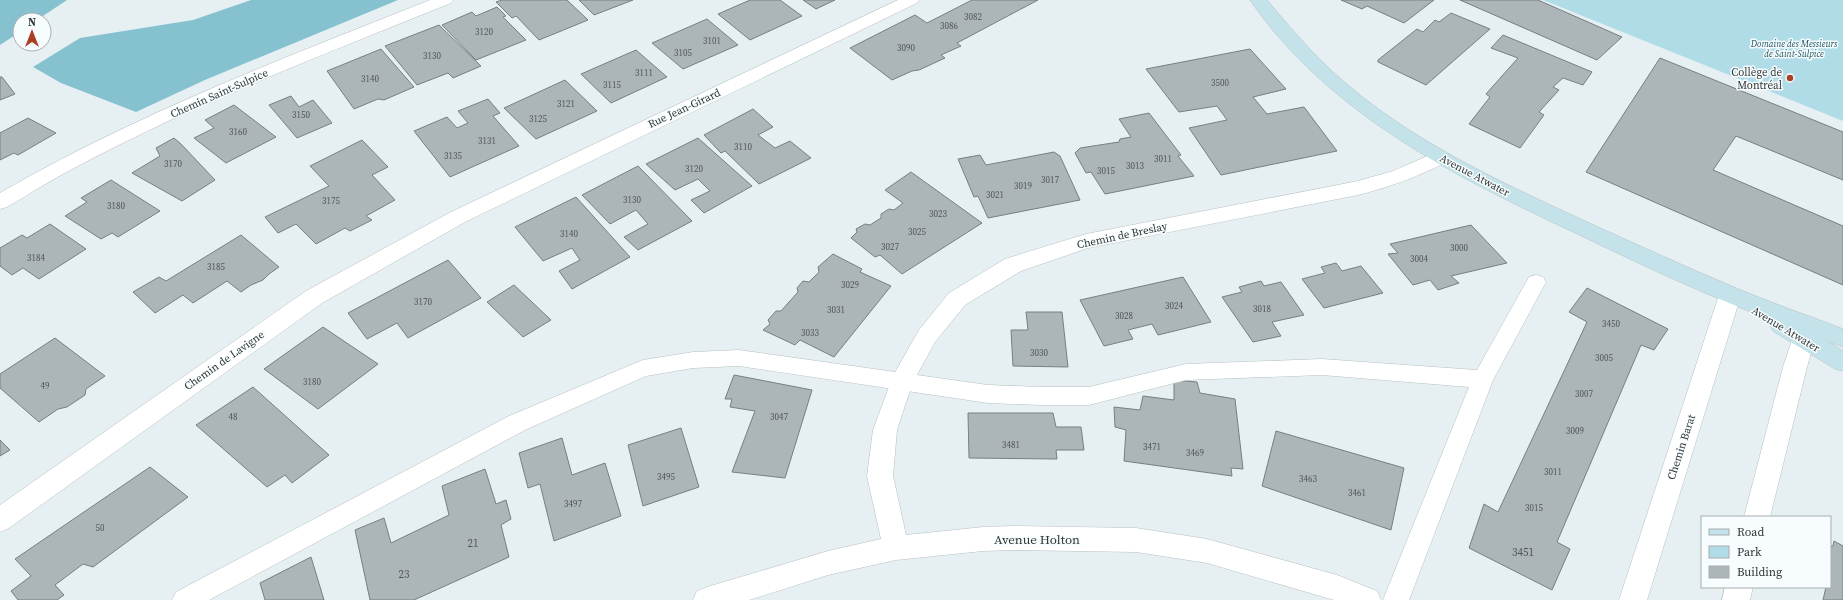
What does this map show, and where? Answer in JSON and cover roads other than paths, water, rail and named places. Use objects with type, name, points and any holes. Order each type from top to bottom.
[{"type":"main road","name":"Avenue Atwater","points":[[1258,0],[1290,39],[1336,84],[1375,114],[1439,157],[1507,193],[1805,331],[1843,362]]},
{"type":"main road","name":"Avenue Atwater","points":[[1805,331],[1843,338]]},
{"type":"street","name":"Chemin Saint-Sulpice","points":[[0,202],[70,162],[153,122],[317,50],[445,0]]},
{"type":"street","name":"Rue Jean-Girard","points":[[458,217],[911,0]]},
{"type":"street","name":"Chemin de Breslay","points":[[896,548],[880,476],[886,430],[901,383],[927,336],[957,299],[1013,265],[1086,241],[1358,188],[1395,179],[1414,171],[1439,157]]},
{"type":"street","name":"Chemin de Lavigne","points":[[0,520],[233,353],[314,298],[458,217]]},
{"type":"street","name":"Chemin Barat","points":[[1633,600],[1730,295]]},
{"type":"street","points":[[1757,516],[1805,331]]},
{"type":"street","name":"Avenue Holton","points":[[707,600],[828,563],[896,548],[983,539],[1013,538],[1136,540],[1208,551],[1337,588],[1367,600]]},
{"type":"street","points":[[1736,600],[1739,588]]},
{"type":"lane","points":[[1396,600],[1483,379],[1536,282]]},
{"type":"lane","points":[[185,600],[246,566],[517,423],[643,368],[694,360],[739,358],[901,383],[988,394],[1041,396],[1089,396],[1186,372],[1322,367],[1483,379]]},
{"type":"place","name":"Collège de Montréal","points":[[1790,78]]},
{"type":"park label","name":"Domaine des Messieurs de Saint-Sulpice","points":[[1794,50]]}]
